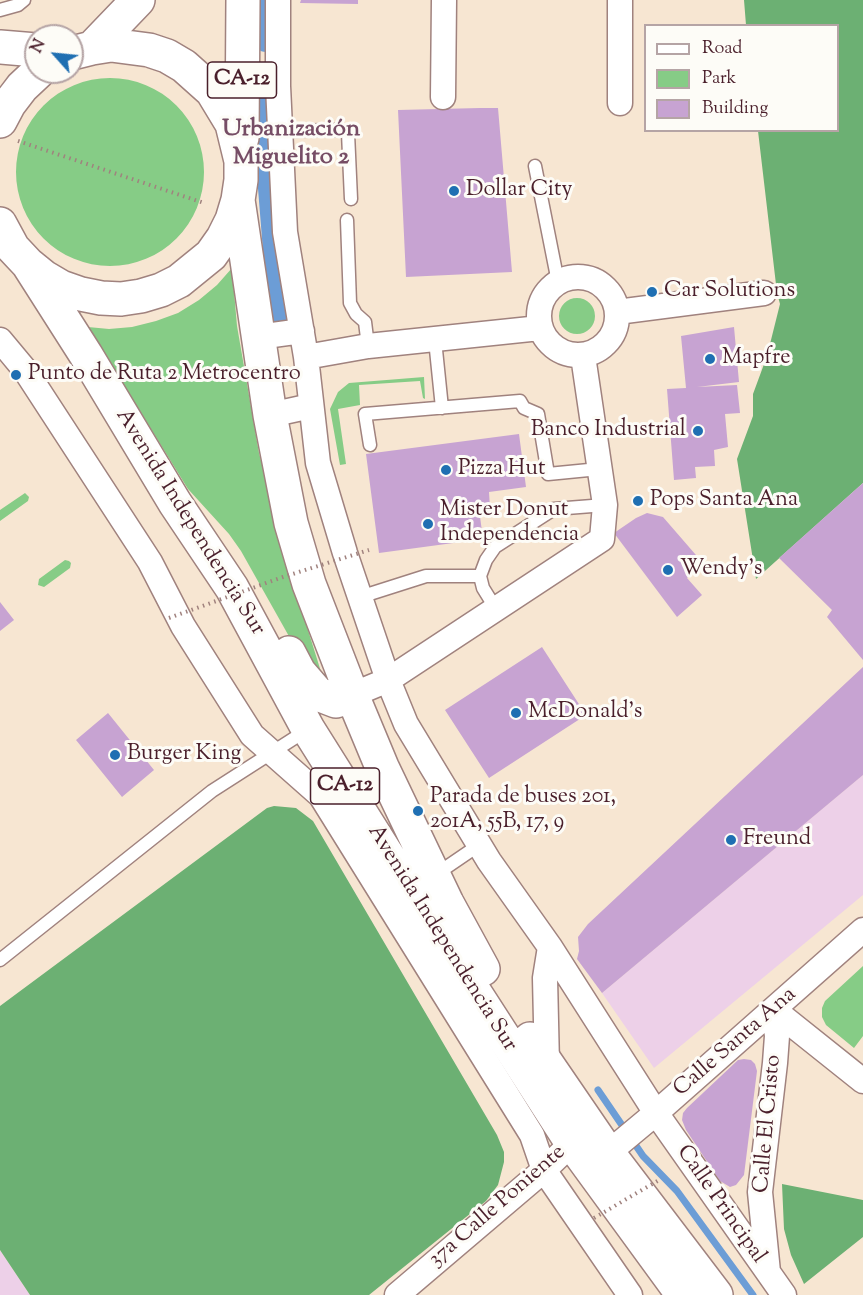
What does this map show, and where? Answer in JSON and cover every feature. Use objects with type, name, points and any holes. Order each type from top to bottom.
[{"type":"main road","points":[[84,46],[138,0]]},
{"type":"main road","name":"CA-12","points":[[241,146],[243,0]]},
{"type":"main road","points":[[10,241],[44,277],[81,294],[101,298],[121,298],[151,293],[179,281],[211,255],[232,220],[238,200],[241,146],[232,124],[212,91],[199,77],[167,56],[149,50],[111,45],[84,51]]},
{"type":"main road","points":[[0,47],[24,49]]},
{"type":"main road","points":[[8,131],[9,104],[25,84]]},
{"type":"main road","name":"Avenida Independencia Sur","points":[[238,200],[270,415],[291,523],[309,584],[382,767],[447,903],[492,983],[608,1153],[716,1295]]},
{"type":"main road","name":"Avenida Independencia Sur","points":[[10,241],[92,365],[174,503],[232,588],[308,729],[430,923],[572,1143],[683,1295]]},
{"type":"main road","points":[[174,503],[230,555],[299,672],[312,688],[328,699],[336,701],[352,695]]},
{"type":"street","name":"Calle Principal","points":[[278,0],[280,130],[285,232],[306,357],[320,473],[388,680],[406,724],[479,845],[550,947],[656,1113],[784,1295]]},
{"type":"street","points":[[443,97],[444,0]]},
{"type":"street","points":[[620,0],[620,103]]},
{"type":"street","points":[[241,146],[280,130]]},
{"type":"street","points":[[583,276],[596,280],[606,288],[617,312],[616,325],[611,337],[602,347],[583,356],[565,353],[554,348],[540,328],[538,315],[541,302],[548,290],[558,282],[570,277],[583,276]]},
{"type":"street","points":[[617,312],[764,293]]},
{"type":"street","points":[[306,357],[368,346],[540,328]]},
{"type":"street","points":[[258,337],[302,332]]},
{"type":"street","points":[[0,340],[25,370],[150,562],[183,626],[252,735],[321,796],[532,1135],[544,1170],[630,1295]]},
{"type":"street","points":[[352,695],[388,680],[602,539],[605,506],[583,356]]},
{"type":"street","points":[[270,415],[311,406]]},
{"type":"street","name":"Calle Santa Ana","points":[[608,1153],[863,930]]},
{"type":"street","points":[[547,1065],[545,978],[550,947]]},
{"type":"street","points":[[774,1010],[863,1081]]},
{"type":"street","name":"Calle El Cristo","points":[[768,1275],[760,1192],[775,1063],[777,1036],[774,1010]]},
{"type":"street","name":"37a Calle Poniente","points":[[397,1295],[544,1170],[572,1143]]},
{"type":"lane","points":[[0,10],[18,5],[24,0]]},
{"type":"lane","points":[[280,130],[340,130],[348,133],[351,199]]},
{"type":"lane","points":[[535,166],[558,282]]},
{"type":"lane","points":[[347,220],[350,303],[364,322],[368,346]]},
{"type":"lane","points":[[435,340],[441,408]]},
{"type":"lane","points":[[370,445],[365,414],[520,401],[524,408],[538,414],[548,474],[599,469]]},
{"type":"lane","points":[[496,609],[483,588],[480,576],[486,560],[495,547],[554,509],[605,506]]},
{"type":"lane","points":[[360,597],[426,576],[480,576]]},
{"type":"lane","points":[[0,960],[212,791],[308,729]]},
{"type":"lane","points":[[434,876],[479,845]]},
{"type":"path","points":[[8,131],[204,203]]},
{"type":"path","points":[[169,618],[283,577],[369,550]]},
{"type":"path","points":[[594,1218],[659,1180]]},
{"type":"shaded area","points":[[863,775],[863,895],[654,1068],[602,993]]},
{"type":"shaded area","points":[[0,1250],[30,1295],[0,1295]]},
{"type":"green space","points":[[744,0],[863,0],[863,483],[756,579],[737,459],[753,416],[753,394],[767,356],[780,304],[758,132],[839,132],[839,24],[746,24]]},
{"type":"green space","points":[[92,79],[128,79],[155,89],[170,99],[193,127],[204,163],[203,190],[189,224],[177,239],[162,251],[128,265],[92,265],[58,251],[43,239],[31,224],[17,190],[17,154],[31,120],[43,105],[58,93]]},
{"type":"green space","points":[[232,268],[237,326],[259,453],[289,569],[322,675],[304,663],[241,551],[229,534],[188,489],[88,327],[109,329],[132,327],[178,313],[217,285]]},
{"type":"green space","points":[[577,298],[590,303],[595,316],[590,329],[577,334],[564,329],[559,316],[564,303]]},
{"type":"green space","points":[[424,377],[425,399],[420,381],[359,385],[360,405],[338,409],[346,464],[340,465],[330,409],[338,392],[349,383]]},
{"type":"green space","points":[[25,493],[29,497],[28,501],[0,521],[0,510]]},
{"type":"green space","points":[[65,560],[71,563],[70,568],[44,587],[38,585],[39,579]]},
{"type":"green space","points":[[274,806],[296,808],[313,821],[497,1135],[504,1152],[498,1185],[486,1201],[369,1295],[30,1295],[0,1250],[0,1006],[267,808]]},
{"type":"green space","points":[[863,966],[863,1036],[854,1048],[826,1025],[822,1017],[822,1008],[825,1001]]},
{"type":"green space","points":[[782,1184],[863,1200],[863,1237],[804,1284],[791,1255],[784,1229]]},
{"type":"building","points":[[301,0],[358,0],[358,4],[300,3]]},
{"type":"building","name":"Dollar City","points":[[498,108],[512,272],[406,277],[398,110]]},
{"type":"building","points":[[734,327],[739,382],[697,387],[737,385],[740,413],[725,414],[728,447],[714,450],[715,466],[695,467],[696,478],[674,480],[667,389],[686,388],[681,336]]},
{"type":"building","name":"Pizza Hut","points":[[519,434],[526,487],[489,492],[490,508],[479,509],[483,539],[379,553],[366,454]]},
{"type":"building","points":[[863,483],[863,660],[827,617],[832,610],[779,558]]},
{"type":"building","name":"Wendy's","points":[[647,513],[663,517],[702,562],[687,578],[702,595],[677,617],[614,533]]},
{"type":"building","points":[[0,602],[14,620],[0,631]]},
{"type":"building","name":"McDonald's","points":[[542,647],[586,715],[489,778],[445,710]]},
{"type":"building","name":"Freund","points":[[863,667],[863,775],[602,993],[577,959],[578,937],[588,924]]},
{"type":"building","name":"Burger King","points":[[108,713],[154,770],[122,797],[76,740]]},
{"type":"building","points":[[738,1060],[751,1060],[757,1071],[744,1175],[736,1185],[730,1187],[720,1181],[686,1130],[682,1120],[687,1108]]},
{"type":"waterway","points":[[266,0],[266,40]]},
{"type":"waterway","points":[[267,77],[268,163],[280,313]]},
{"type":"waterway","points":[[598,1090],[643,1156],[677,1191],[753,1295]]},
{"type":"place","name":"Dollar City","points":[[454,191]]},
{"type":"place","name":"Car Solutions","points":[[652,292]]},
{"type":"place","name":"Mapfre","points":[[710,359]]},
{"type":"place","name":"Punto de Ruta 2 Metrocentro","points":[[16,375]]},
{"type":"place","name":"Banco Industrial","points":[[698,431]]},
{"type":"place","name":"Pizza Hut","points":[[446,470]]},
{"type":"place","name":"Pops Santa Ana","points":[[638,501]]},
{"type":"place","name":"Mister Donut Independencia","points":[[428,524]]},
{"type":"place","name":"Wendy's","points":[[668,570]]},
{"type":"place","name":"McDonald's","points":[[516,713]]},
{"type":"place","name":"Burger King","points":[[115,755]]},
{"type":"place","name":"Parada de buses 201, 201A, 55B, 17, 9","points":[[418,811]]},
{"type":"place","name":"Freund","points":[[731,840]]},
{"type":"district","name":"Urbanización Miguelito 2","points":[[291,145]]}]
